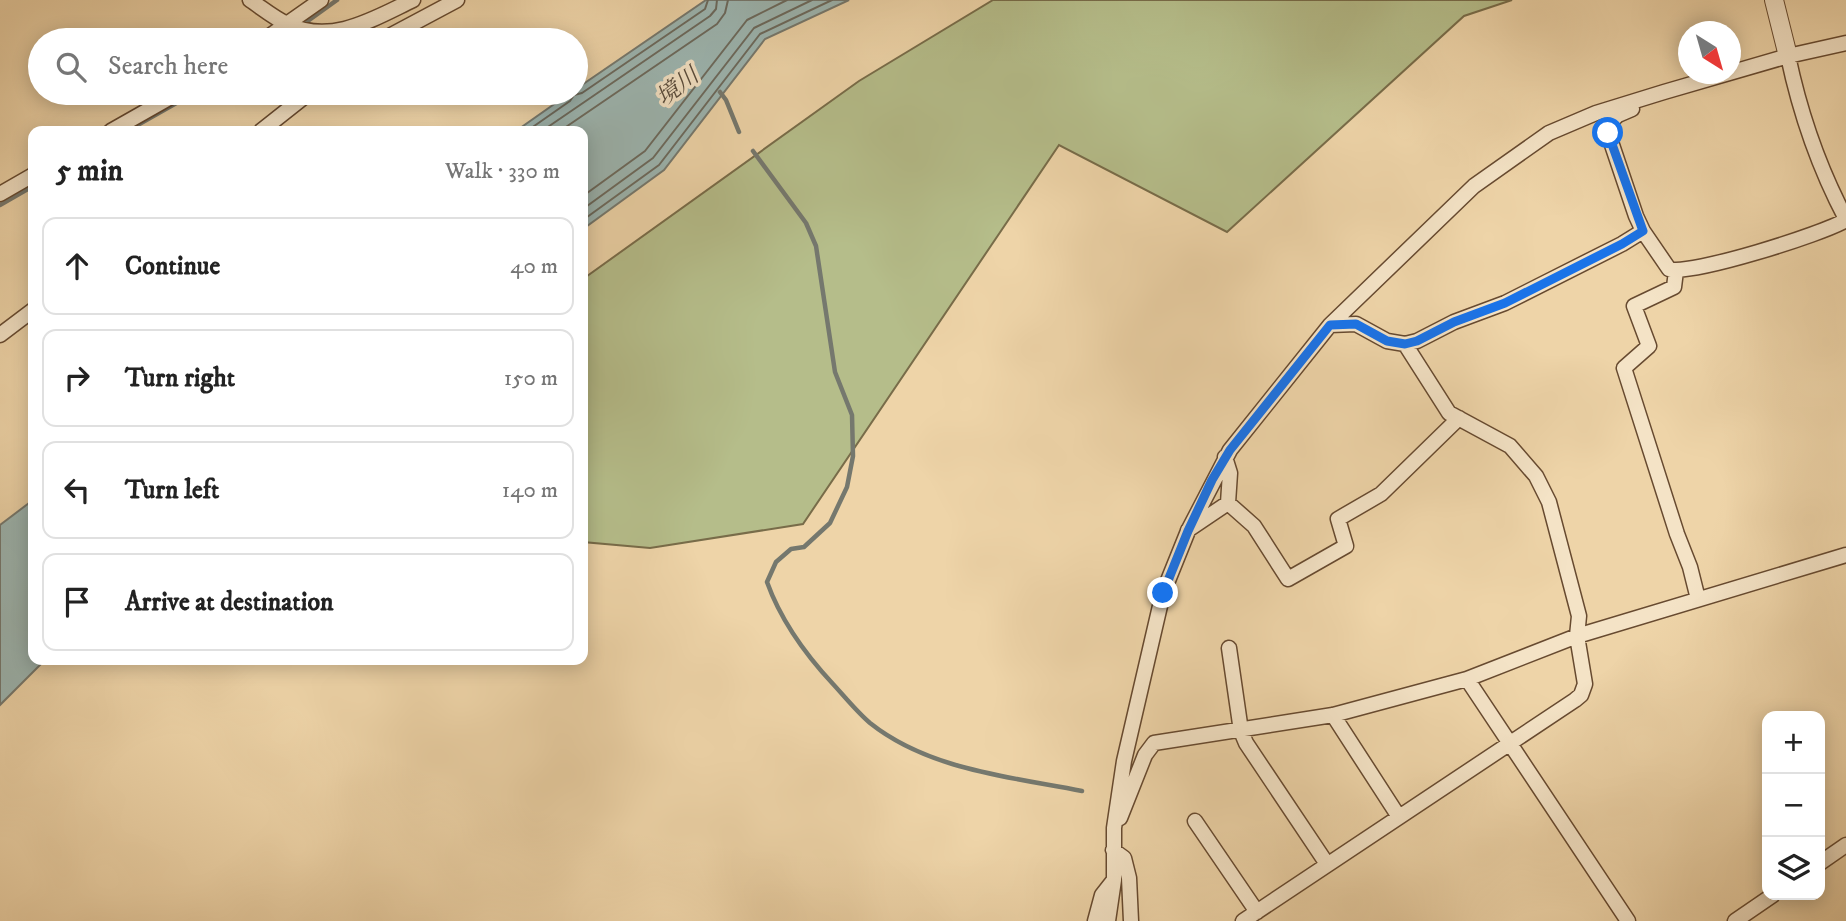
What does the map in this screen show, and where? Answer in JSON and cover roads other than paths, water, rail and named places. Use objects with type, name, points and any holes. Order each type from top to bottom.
[{"type":"street","points":[[250,0],[286,24],[299,28]]},
{"type":"street","points":[[280,28],[321,0]]},
{"type":"street","points":[[348,28],[413,0]]},
{"type":"street","points":[[404,28],[457,0]]},
{"type":"street","points":[[1664,92],[1655,101],[1618,115],[1608,124],[1608,133],[1643,231],[1669,269],[1676,271],[1765,250],[1835,227],[1846,220],[1809,135],[1796,94],[1774,0]]},
{"type":"street","points":[[1108,921],[1114,880],[1114,828],[1124,761],[1163,593],[1188,531],[1226,457],[1330,325],[1474,186],[1549,134],[1597,113],[1786,49],[1846,43]]},
{"type":"street","points":[[120,126],[157,105]]},
{"type":"street","points":[[267,126],[294,105]]},
{"type":"street","points":[[0,194],[28,178]]},
{"type":"street","points":[[1330,325],[1356,324],[1387,341],[1405,344],[1505,303],[1643,231]]},
{"type":"street","points":[[1676,271],[1674,287],[1634,306],[1649,346],[1624,368],[1698,598]]},
{"type":"street","points":[[0,335],[28,314]]},
{"type":"street","points":[[1243,921],[1581,695],[1585,684],[1577,636],[1579,616],[1549,502],[1536,476],[1510,446],[1449,413],[1405,344]]},
{"type":"street","points":[[1228,503],[1254,526],[1288,579],[1346,546],[1338,519],[1381,494],[1459,418]]},
{"type":"street","points":[[1226,457],[1230,473],[1228,503]]},
{"type":"street","points":[[1188,531],[1228,503]]},
{"type":"street","points":[[1114,828],[1125,810],[1145,755],[1154,743],[1334,715],[1467,679],[1577,636],[1846,555]]},
{"type":"street","points":[[1229,648],[1241,731],[1246,743],[1328,864]]},
{"type":"street","points":[[1467,679],[1628,921]]},
{"type":"street","points":[[1334,715],[1399,817]]},
{"type":"street","points":[[1195,821],[1256,912]]},
{"type":"street","points":[[1825,860],[1846,845]]},
{"type":"street","points":[[1113,850],[1124,858],[1131,921]]},
{"type":"street","points":[[1095,921],[1102,895],[1114,880]]},
{"type":"street","points":[[1735,921],[1766,900]]},
{"type":"water","name":"境川","points":[[706,0],[849,0],[765,39],[664,170],[588,225],[588,126],[523,126],[553,105],[588,105],[588,81]]},
{"type":"water","points":[[28,504],[28,665],[40,665],[0,705],[0,525]]},
{"type":"waterway","points":[[305,23],[337,0]]},
{"type":"waterway","points":[[720,92],[739,132]]},
{"type":"waterway","points":[[136,126],[173,105]]},
{"type":"waterway","points":[[753,151],[806,223],[816,246],[835,372],[852,415],[853,456],[847,487],[830,523],[804,547],[791,549],[776,562],[767,582],[779,610],[823,673],[865,719],[893,739],[944,761],[972,769],[1082,791]]},
{"type":"waterway","points":[[0,205],[28,189]]}]
